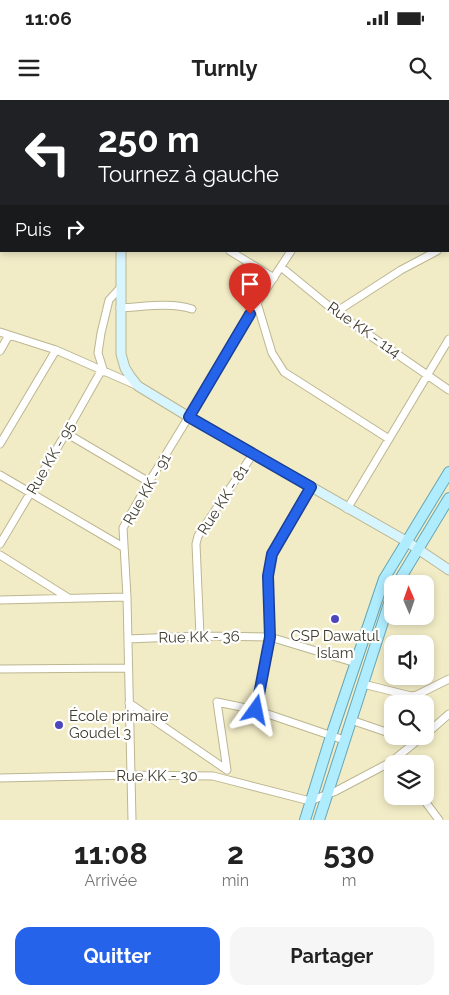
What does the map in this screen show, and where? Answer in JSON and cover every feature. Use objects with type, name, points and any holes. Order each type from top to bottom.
[{"type":"main road","points":[[304,820],[384,579],[449,472]]},
{"type":"main road","points":[[401,575],[449,498]]},
{"type":"main road","points":[[319,820],[384,619]]},
{"type":"street","points":[[121,252],[121,354],[125,368],[138,386]]},
{"type":"street","points":[[232,252],[274,278]]},
{"type":"street","name":"Rue KK - 91","points":[[132,820],[127,597],[123,547],[124,528],[148,482],[189,417],[235,337],[290,252]]},
{"type":"street","points":[[336,312],[401,270],[435,252]]},
{"type":"street","name":"Rue KK - 114","points":[[281,267],[336,312],[449,390]]},
{"type":"street","points":[[102,371],[98,353],[101,333],[109,300],[120,287]]},
{"type":"street","points":[[257,303],[272,352],[284,372],[389,439]]},
{"type":"street","points":[[120,308],[168,306],[192,309]]},
{"type":"street","points":[[0,332],[56,350],[138,386],[417,548],[449,570]]},
{"type":"street","points":[[0,351],[9,335]]},
{"type":"street","points":[[347,509],[449,339]]},
{"type":"street","points":[[0,444],[56,350]]},
{"type":"street","name":"Rue KK - 95","points":[[0,544],[102,371]]},
{"type":"street","points":[[66,433],[148,482]]},
{"type":"street","name":"Rue KK - 81","points":[[200,636],[196,544],[198,536],[253,454]]},
{"type":"street","points":[[0,475],[123,547]]},
{"type":"street","points":[[256,710],[270,637],[268,576],[272,554],[311,487]]},
{"type":"street","points":[[0,555],[68,597]]},
{"type":"street","points":[[0,600],[127,597]]},
{"type":"street","name":"Rue KK - 36","points":[[128,639],[200,636],[270,637],[356,663]]},
{"type":"street","points":[[0,670],[128,668]]},
{"type":"street","points":[[363,684],[411,696],[417,695],[449,679]]},
{"type":"street","points":[[129,703],[227,770],[217,702],[256,710],[344,740]]},
{"type":"street","points":[[434,727],[449,714]]},
{"type":"street","points":[[351,720],[384,731]]},
{"type":"street","points":[[401,755],[412,745]]},
{"type":"street","points":[[310,800],[326,795],[384,767]]},
{"type":"street","name":"Rue KK - 30","points":[[0,778],[131,775],[213,776],[310,800]]},
{"type":"street","points":[[428,805],[439,820]]},
{"type":"place","name":"CSP Dawatul Islam","points":[[335,619]]},
{"type":"place","name":"École primaire Goudel 3","points":[[59,725]]},
{"type":"route","points":[[250,314],[189,417],[311,487],[272,554],[268,576],[270,637],[256,710]]}]
